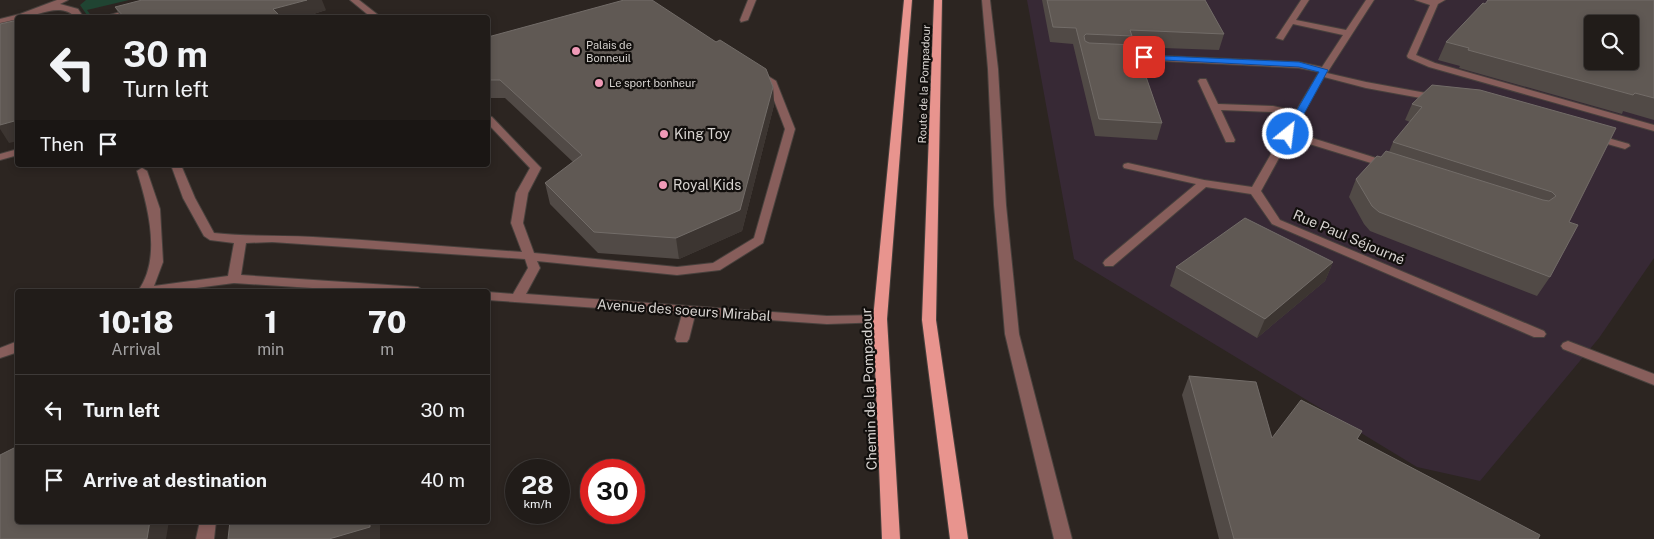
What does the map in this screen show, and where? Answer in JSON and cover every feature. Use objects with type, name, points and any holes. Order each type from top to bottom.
[{"type":"main road","name":"Route de la Pompadour","points":[[896,148],[908,0]]},
{"type":"main road","name":"Route de la Pompadour","points":[[938,0],[929,320],[959,539]]},
{"type":"main road","name":"Chemin de la Pompadour","points":[[891,539],[880,319],[896,148]]},
{"type":"street","points":[[23,15],[53,6],[64,0]]},
{"type":"street","points":[[354,0],[374,15]]},
{"type":"street","points":[[744,20],[752,0]]},
{"type":"street","points":[[986,0],[1000,205],[1012,334],[1064,539]]},
{"type":"street","points":[[1280,38],[1305,0]]},
{"type":"street","points":[[1128,166],[1204,183],[1255,191],[1323,72],[1370,0]]},
{"type":"street","points":[[1419,0],[1438,2],[1411,56],[1432,65],[1654,128]]},
{"type":"street","points":[[53,6],[75,11],[78,15]]},
{"type":"street","points":[[116,15],[148,7]]},
{"type":"street","points":[[0,22],[15,17]]},
{"type":"street","points":[[1290,21],[1348,33]]},
{"type":"street","points":[[1115,56],[1299,65],[1410,94],[1446,99]]},
{"type":"street","points":[[177,167],[189,198],[210,236],[240,240],[272,238],[324,241],[530,256],[677,271],[716,267],[759,240],[790,128],[771,81],[754,71]]},
{"type":"street","points":[[1203,81],[1230,140]]},
{"type":"street","points":[[1215,107],[1273,109],[1299,115]]},
{"type":"street","points":[[490,122],[536,168],[522,193],[517,223],[534,268],[517,298]]},
{"type":"street","points":[[1288,134],[1400,169]]},
{"type":"street","points":[[1587,135],[1625,146]]},
{"type":"street","points":[[0,157],[15,153]]},
{"type":"street","points":[[142,171],[154,209],[156,262],[145,289]]},
{"type":"street","points":[[1109,263],[1204,183]]},
{"type":"street","name":"Rue Paul Séjourné","points":[[1255,191],[1276,222],[1539,334]]},
{"type":"street","points":[[234,279],[239,257],[240,240]]},
{"type":"street","points":[[159,289],[234,279],[304,287],[361,289]]},
{"type":"street","name":"Avenue des soeurs Mirabal","points":[[490,296],[827,320],[880,319]]},
{"type":"street","points":[[682,340],[690,310]]},
{"type":"street","points":[[1568,346],[1654,380]]},
{"type":"street","points":[[0,353],[15,347]]},
{"type":"street","points":[[205,539],[208,524]]},
{"type":"shaded area","points":[[1027,0],[1654,0],[1654,258],[1599,338],[1480,481],[1417,467],[1074,259]]},
{"type":"green space","points":[[86,0],[129,0],[87,10],[91,15],[87,15],[80,5]]},
{"type":"building","points":[[142,0],[307,0],[273,9],[279,15],[122,15],[115,7]]},
{"type":"building","points":[[624,0],[652,0],[716,42],[720,40],[766,69],[773,87],[740,210],[676,238],[594,232],[545,183],[582,155],[500,80],[490,80],[490,36]]},
{"type":"building","points":[[1047,0],[1205,0],[1224,34],[1130,30],[1132,36],[1086,34],[1084,36],[1085,41],[1089,43],[1135,45],[1162,123],[1099,119],[1076,28],[1053,27]]},
{"type":"building","points":[[1488,0],[1654,0],[1654,98],[1635,93],[1633,95],[1468,50],[1469,48],[1446,42],[1483,3],[1485,4]]},
{"type":"building","points":[[15,21],[15,121],[0,125],[0,24]]},
{"type":"building","points":[[1432,85],[1480,90],[1616,128],[1569,222],[1578,225],[1550,277],[1379,212],[1372,206],[1356,179],[1377,156],[1381,157],[1386,151],[1543,200],[1549,201],[1556,196],[1552,192],[1393,142],[1422,107],[1412,104]]},
{"type":"building","points":[[1245,218],[1333,262],[1265,319],[1176,267]]},
{"type":"building","points":[[1189,376],[1256,382],[1272,438],[1301,400],[1362,431],[1357,439],[1540,535],[1538,539],[1234,539]]},
{"type":"building","points":[[15,448],[15,524],[150,524],[147,539],[0,539],[0,455]]},
{"type":"building","points":[[230,524],[370,524],[370,527],[329,539],[228,539]]},
{"type":"place","name":"Palais de Bonneuil","points":[[576,51]]},
{"type":"place","name":"Le sport bonheur","points":[[599,83]]},
{"type":"place","name":"King Toy","points":[[664,134]]},
{"type":"place","name":"Royal Kids","points":[[663,185]]},
{"type":"route","points":[[1144,57],[1299,65],[1324,70],[1288,134]]}]
